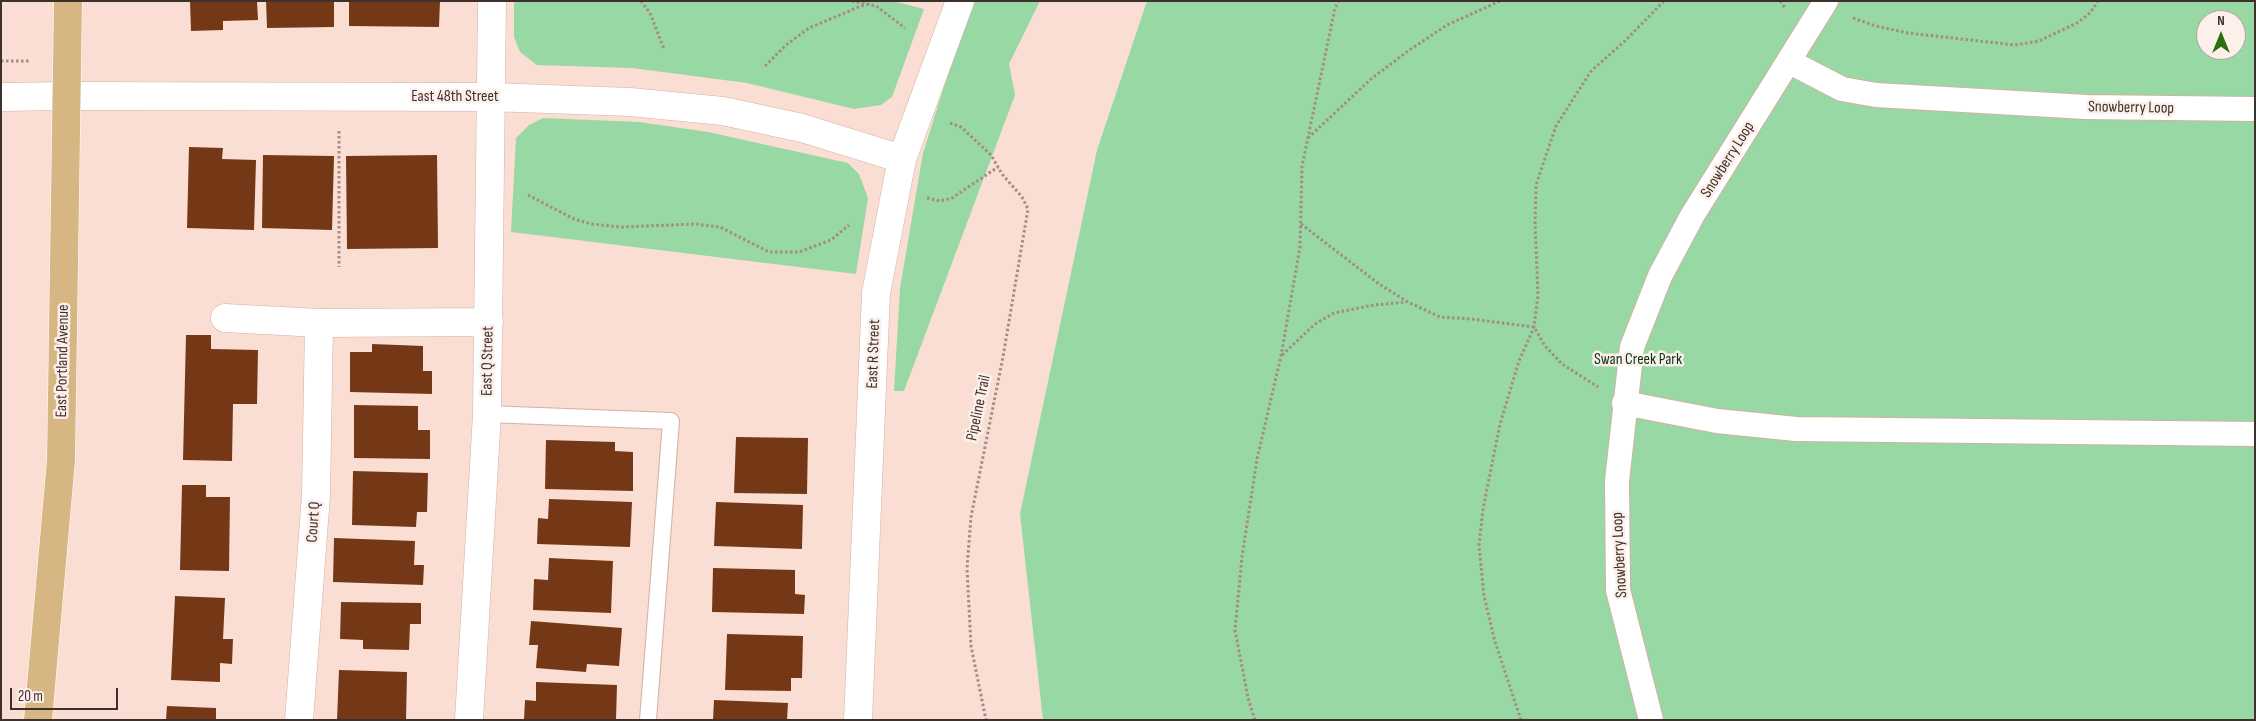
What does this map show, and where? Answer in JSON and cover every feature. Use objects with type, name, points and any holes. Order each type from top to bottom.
[{"type":"main road","name":"East Portland Avenue","points":[[38,720],[61,460],[68,1]]},
{"type":"street","name":"East Q Street","points":[[469,720],[487,414],[492,1]]},
{"type":"street","name":"East R Street","points":[[858,720],[876,293],[902,159],[960,1]]},
{"type":"street","points":[[1790,62],[1824,4]]},
{"type":"street","name":"Snowberry Loop","points":[[1651,720],[1618,590],[1617,481],[1624,403],[1632,347],[1660,276],[1692,216],[1790,62],[1842,88],[1876,94],[2086,107],[2255,109]]},
{"type":"street","name":"East 48th Street","points":[[1,97],[491,97],[630,102],[723,111],[802,128],[902,159]]},
{"type":"street","points":[[225,318],[319,323],[489,322]]},
{"type":"street","name":"Court Q","points":[[299,720],[316,495],[319,323]]},
{"type":"street","points":[[1624,403],[1717,421],[1796,429],[2255,434]]},
{"type":"lane","points":[[487,414],[671,421],[648,720]]},
{"type":"path","points":[[641,1],[650,14],[664,50]]},
{"type":"path","points":[[852,1],[876,6],[905,28]]},
{"type":"path","points":[[1255,720],[1248,698],[1235,630],[1242,557],[1256,459],[1281,356],[1300,247],[1302,166],[1338,1]]},
{"type":"path","points":[[1308,138],[1371,79],[1408,51],[1447,26],[1500,1]]},
{"type":"path","points":[[1520,720],[1484,596],[1479,545],[1483,509],[1500,424],[1519,361],[1534,327],[1538,294],[1535,223],[1536,185],[1556,126],[1591,70],[1625,41],[1664,1]]},
{"type":"path","points":[[1824,4],[1876,26],[1908,33],[2015,45],[2039,41],[2076,23],[2090,13],[2098,1]]},
{"type":"path","points":[[765,66],[786,45],[809,28],[866,4]]},
{"type":"path","name":"Pipeline Trail","points":[[961,127],[991,155],[1022,197],[1028,209],[1003,357],[970,517],[967,568],[971,646],[986,720]]},
{"type":"path","points":[[339,131],[339,268]]},
{"type":"path","points":[[918,196],[940,201],[952,198],[998,167]]},
{"type":"path","points":[[528,195],[574,220],[591,224],[622,227],[696,224],[720,227],[769,252],[799,252],[831,240],[849,226]]},
{"type":"path","points":[[1301,224],[1379,284],[1408,302],[1440,317],[1471,318],[1534,327]]},
{"type":"path","points":[[1281,356],[1316,324],[1334,313],[1374,305],[1408,302]]},
{"type":"path","points":[[1534,327],[1545,346],[1562,364],[1624,403]]},
{"type":"green space","points":[[514,1],[893,1],[924,9],[892,97],[881,105],[854,109],[747,83],[632,68],[537,65],[520,52],[514,37]]},
{"type":"green space","points":[[975,1],[1040,1],[1009,64],[1015,95],[904,391],[894,391],[900,288],[923,153],[948,74]]},
{"type":"green space","name":"Swan Creek Park","points":[[1147,1],[2255,1],[2255,720],[1043,720],[1020,514],[1097,150]]},
{"type":"green space","points":[[543,118],[639,122],[708,132],[848,163],[859,174],[868,198],[856,274],[511,232],[516,138],[529,125]]},
{"type":"building","points":[[190,1],[257,1],[258,20],[223,21],[223,30],[191,31]]},
{"type":"building","points":[[266,1],[334,1],[334,27],[267,28]]},
{"type":"building","points":[[349,1],[440,1],[439,27],[349,26]]},
{"type":"building","points":[[189,147],[223,148],[222,159],[256,160],[254,230],[187,228]]},
{"type":"building","points":[[263,155],[334,156],[332,230],[262,228]]},
{"type":"building","points":[[437,155],[438,248],[347,249],[346,156]]},
{"type":"building","points":[[186,335],[211,335],[211,349],[258,350],[257,404],[233,404],[232,461],[183,460]]},
{"type":"building","points":[[372,344],[423,346],[423,371],[432,371],[432,394],[350,392],[350,352],[372,352]]},
{"type":"building","points":[[354,405],[418,406],[418,430],[430,430],[430,459],[354,458]]},
{"type":"building","points":[[736,437],[808,438],[807,494],[734,493]]},
{"type":"building","points":[[546,440],[615,442],[615,451],[633,452],[633,491],[545,489]]},
{"type":"building","points":[[353,471],[428,473],[427,512],[417,512],[416,527],[352,525]]},
{"type":"building","points":[[182,485],[206,485],[206,497],[230,497],[229,571],[180,570]]},
{"type":"building","points":[[549,499],[632,502],[630,547],[537,544],[538,518],[548,519]]},
{"type":"building","points":[[716,502],[803,505],[802,549],[714,546]]},
{"type":"building","points":[[334,538],[415,541],[414,565],[424,565],[423,585],[333,582]]},
{"type":"building","points":[[549,558],[613,561],[611,613],[533,610],[534,579],[548,580]]},
{"type":"building","points":[[713,568],[795,570],[795,594],[805,595],[804,614],[712,612]]},
{"type":"building","points":[[175,596],[225,598],[223,639],[233,639],[232,664],[220,663],[220,682],[171,680]]},
{"type":"building","points":[[341,602],[421,603],[421,624],[410,624],[409,650],[363,649],[363,640],[340,639]]},
{"type":"building","points":[[531,621],[622,628],[619,666],[587,664],[586,672],[536,668],[538,645],[529,645]]},
{"type":"building","points":[[727,634],[803,636],[802,678],[791,678],[791,691],[725,690]]},
{"type":"building","points":[[339,670],[407,672],[406,720],[337,720]]},
{"type":"building","points":[[536,682],[617,685],[616,720],[524,720],[525,700],[536,701]]},
{"type":"building","points":[[714,700],[788,703],[787,720],[713,720]]},
{"type":"building","points":[[167,706],[216,708],[216,720],[166,720]]}]
